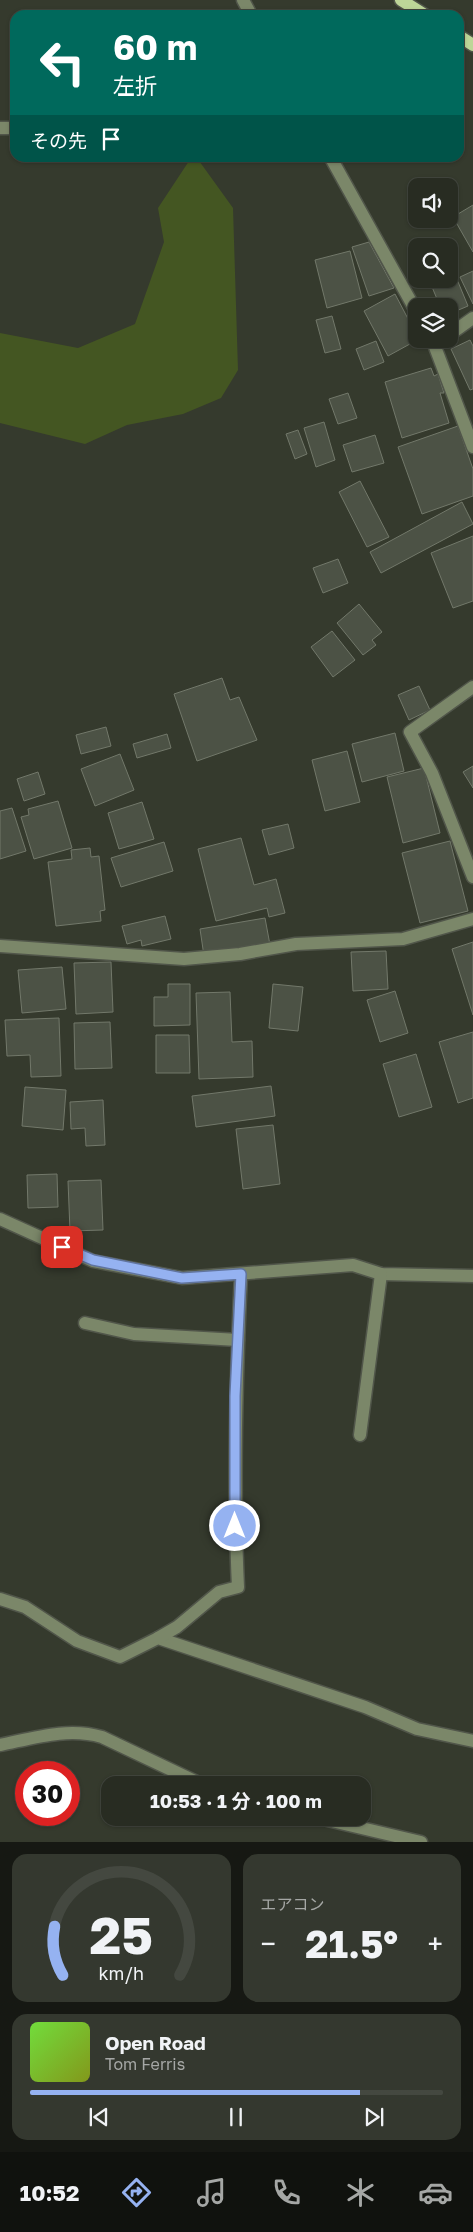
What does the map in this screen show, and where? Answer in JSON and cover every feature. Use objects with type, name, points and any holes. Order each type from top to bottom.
[{"type":"main road","points":[[401,0],[417,10]]},
{"type":"street","points":[[333,162],[409,298]]},
{"type":"street","points":[[458,329],[473,318]]},
{"type":"street","points":[[438,348],[473,447]]},
{"type":"street","points":[[473,687],[410,732],[432,773],[473,876]]},
{"type":"street","points":[[0,946],[184,959],[240,954],[296,944],[403,939],[473,919]]},
{"type":"street","points":[[0,1220],[93,1260],[182,1278],[353,1266],[381,1274],[473,1276]]},
{"type":"street","points":[[0,1599],[25,1608],[77,1641],[120,1657],[177,1626],[219,1592],[238,1587],[235,1526],[235,1426],[241,1274]]},
{"type":"street","points":[[360,1435],[381,1274]]},
{"type":"street","points":[[85,1323],[134,1334],[238,1340]]},
{"type":"street","points":[[158,1638],[365,1707],[417,1730],[473,1741]]},
{"type":"street","points":[[0,1745],[54,1733],[86,1732],[102,1737],[184,1776]]},
{"type":"street","points":[[351,1826],[421,1842]]},
{"type":"green space","points":[[188,162],[200,162],[233,208],[238,370],[221,398],[183,414],[127,425],[85,444],[0,423],[0,333],[78,348],[135,324],[164,242],[158,208]]},
{"type":"building","points":[[473,205],[473,252],[458,226],[458,214]]},
{"type":"building","points":[[369,242],[394,288],[369,296],[352,247]]},
{"type":"building","points":[[350,251],[362,298],[327,308],[315,260]]},
{"type":"building","points":[[473,271],[473,304],[460,277]]},
{"type":"building","points":[[458,282],[468,306],[458,310],[458,298],[437,298],[432,288],[458,288]]},
{"type":"building","points":[[395,294],[408,319],[408,345],[388,356],[364,311]]},
{"type":"building","points":[[332,316],[341,349],[325,353],[316,320]]},
{"type":"building","points":[[470,340],[473,346],[473,389],[470,390],[451,349],[458,348],[458,346]]},
{"type":"building","points":[[376,341],[384,362],[364,370],[356,349]]},
{"type":"building","points":[[431,368],[434,376],[438,374],[444,393],[440,393],[449,423],[402,438],[385,382]]},
{"type":"building","points":[[348,393],[357,418],[338,424],[329,399]]},
{"type":"building","points":[[324,422],[335,460],[316,467],[304,428]]},
{"type":"building","points":[[458,426],[473,469],[473,496],[422,514],[398,447]]},
{"type":"building","points":[[298,430],[307,454],[295,459],[286,434]]},
{"type":"building","points":[[375,435],[384,463],[352,472],[343,445]]},
{"type":"building","points":[[360,481],[389,537],[367,547],[339,492]]},
{"type":"building","points":[[462,502],[473,524],[381,573],[370,552]]},
{"type":"building","points":[[473,536],[473,601],[453,608],[431,553]]},
{"type":"building","points":[[338,559],[348,583],[323,593],[313,568]]},
{"type":"building","points":[[359,604],[382,632],[372,640],[376,645],[363,655],[337,623]]},
{"type":"building","points":[[332,631],[355,660],[333,677],[311,647]]},
{"type":"building","points":[[222,678],[230,700],[239,697],[257,740],[197,761],[174,694]]},
{"type":"building","points":[[419,686],[430,710],[409,720],[398,695]]},
{"type":"building","points":[[106,727],[111,746],[81,754],[76,735]]},
{"type":"building","points":[[395,733],[404,771],[362,782],[352,744]]},
{"type":"building","points":[[167,734],[171,748],[137,758],[133,744]]},
{"type":"building","points":[[347,751],[360,802],[325,811],[312,760]]},
{"type":"building","points":[[120,754],[134,790],[95,806],[81,769]]},
{"type":"building","points":[[473,766],[473,788],[463,772]]},
{"type":"building","points":[[424,768],[440,833],[403,843],[387,777]]},
{"type":"building","points":[[38,772],[45,794],[24,801],[17,779]]},
{"type":"building","points":[[58,801],[72,848],[34,859],[21,817],[29,815],[28,809]]},
{"type":"building","points":[[142,802],[154,839],[119,849],[108,813]]},
{"type":"building","points":[[12,808],[26,851],[0,859],[0,811]]},
{"type":"building","points":[[288,824],[294,848],[269,855],[262,830]]},
{"type":"building","points":[[241,838],[254,885],[276,879],[285,913],[269,917],[267,908],[216,921],[198,849]]},
{"type":"building","points":[[450,841],[468,911],[420,923],[402,853]]},
{"type":"building","points":[[164,842],[173,871],[121,887],[111,858]]},
{"type":"building","points":[[90,848],[91,857],[99,856],[105,910],[100,911],[101,921],[56,926],[48,862],[72,859],[71,850]]},
{"type":"building","points":[[165,916],[171,939],[142,946],[141,940],[127,944],[122,926]]},
{"type":"building","points":[[265,918],[270,945],[204,956],[200,929]]},
{"type":"building","points":[[473,942],[473,1015],[452,949]]},
{"type":"building","points":[[386,951],[388,989],[353,991],[351,952]]},
{"type":"building","points":[[111,962],[113,1012],[76,1014],[74,963]]},
{"type":"building","points":[[62,967],[66,1009],[22,1013],[18,970]]},
{"type":"building","points":[[168,984],[190,984],[190,1025],[154,1026],[154,997],[168,997]]},
{"type":"building","points":[[273,984],[303,987],[298,1031],[269,1028]]},
{"type":"building","points":[[395,991],[408,1033],[380,1042],[367,1000]]},
{"type":"building","points":[[230,992],[232,1042],[252,1041],[253,1077],[199,1079],[196,993]]},
{"type":"building","points":[[59,1018],[61,1076],[31,1077],[30,1055],[7,1056],[5,1020]]},
{"type":"building","points":[[110,1022],[112,1068],[75,1069],[74,1023]]},
{"type":"building","points":[[473,1032],[473,1098],[458,1103],[439,1042]]},
{"type":"building","points":[[156,1035],[189,1035],[190,1073],[156,1073]]},
{"type":"building","points":[[416,1054],[432,1107],[399,1117],[383,1064]]},
{"type":"building","points":[[271,1086],[275,1116],[196,1127],[192,1096]]},
{"type":"building","points":[[25,1087],[66,1090],[63,1130],[22,1126]]},
{"type":"building","points":[[103,1100],[105,1145],[86,1146],[85,1128],[71,1129],[70,1102]]},
{"type":"building","points":[[273,1125],[280,1184],[243,1189],[236,1129]]},
{"type":"building","points":[[57,1174],[58,1207],[28,1208],[27,1175]]},
{"type":"building","points":[[101,1180],[103,1230],[70,1231],[68,1181]]},
{"type":"route","points":[[62,1247],[93,1260],[182,1278],[241,1274],[235,1396],[235,1526]]}]
